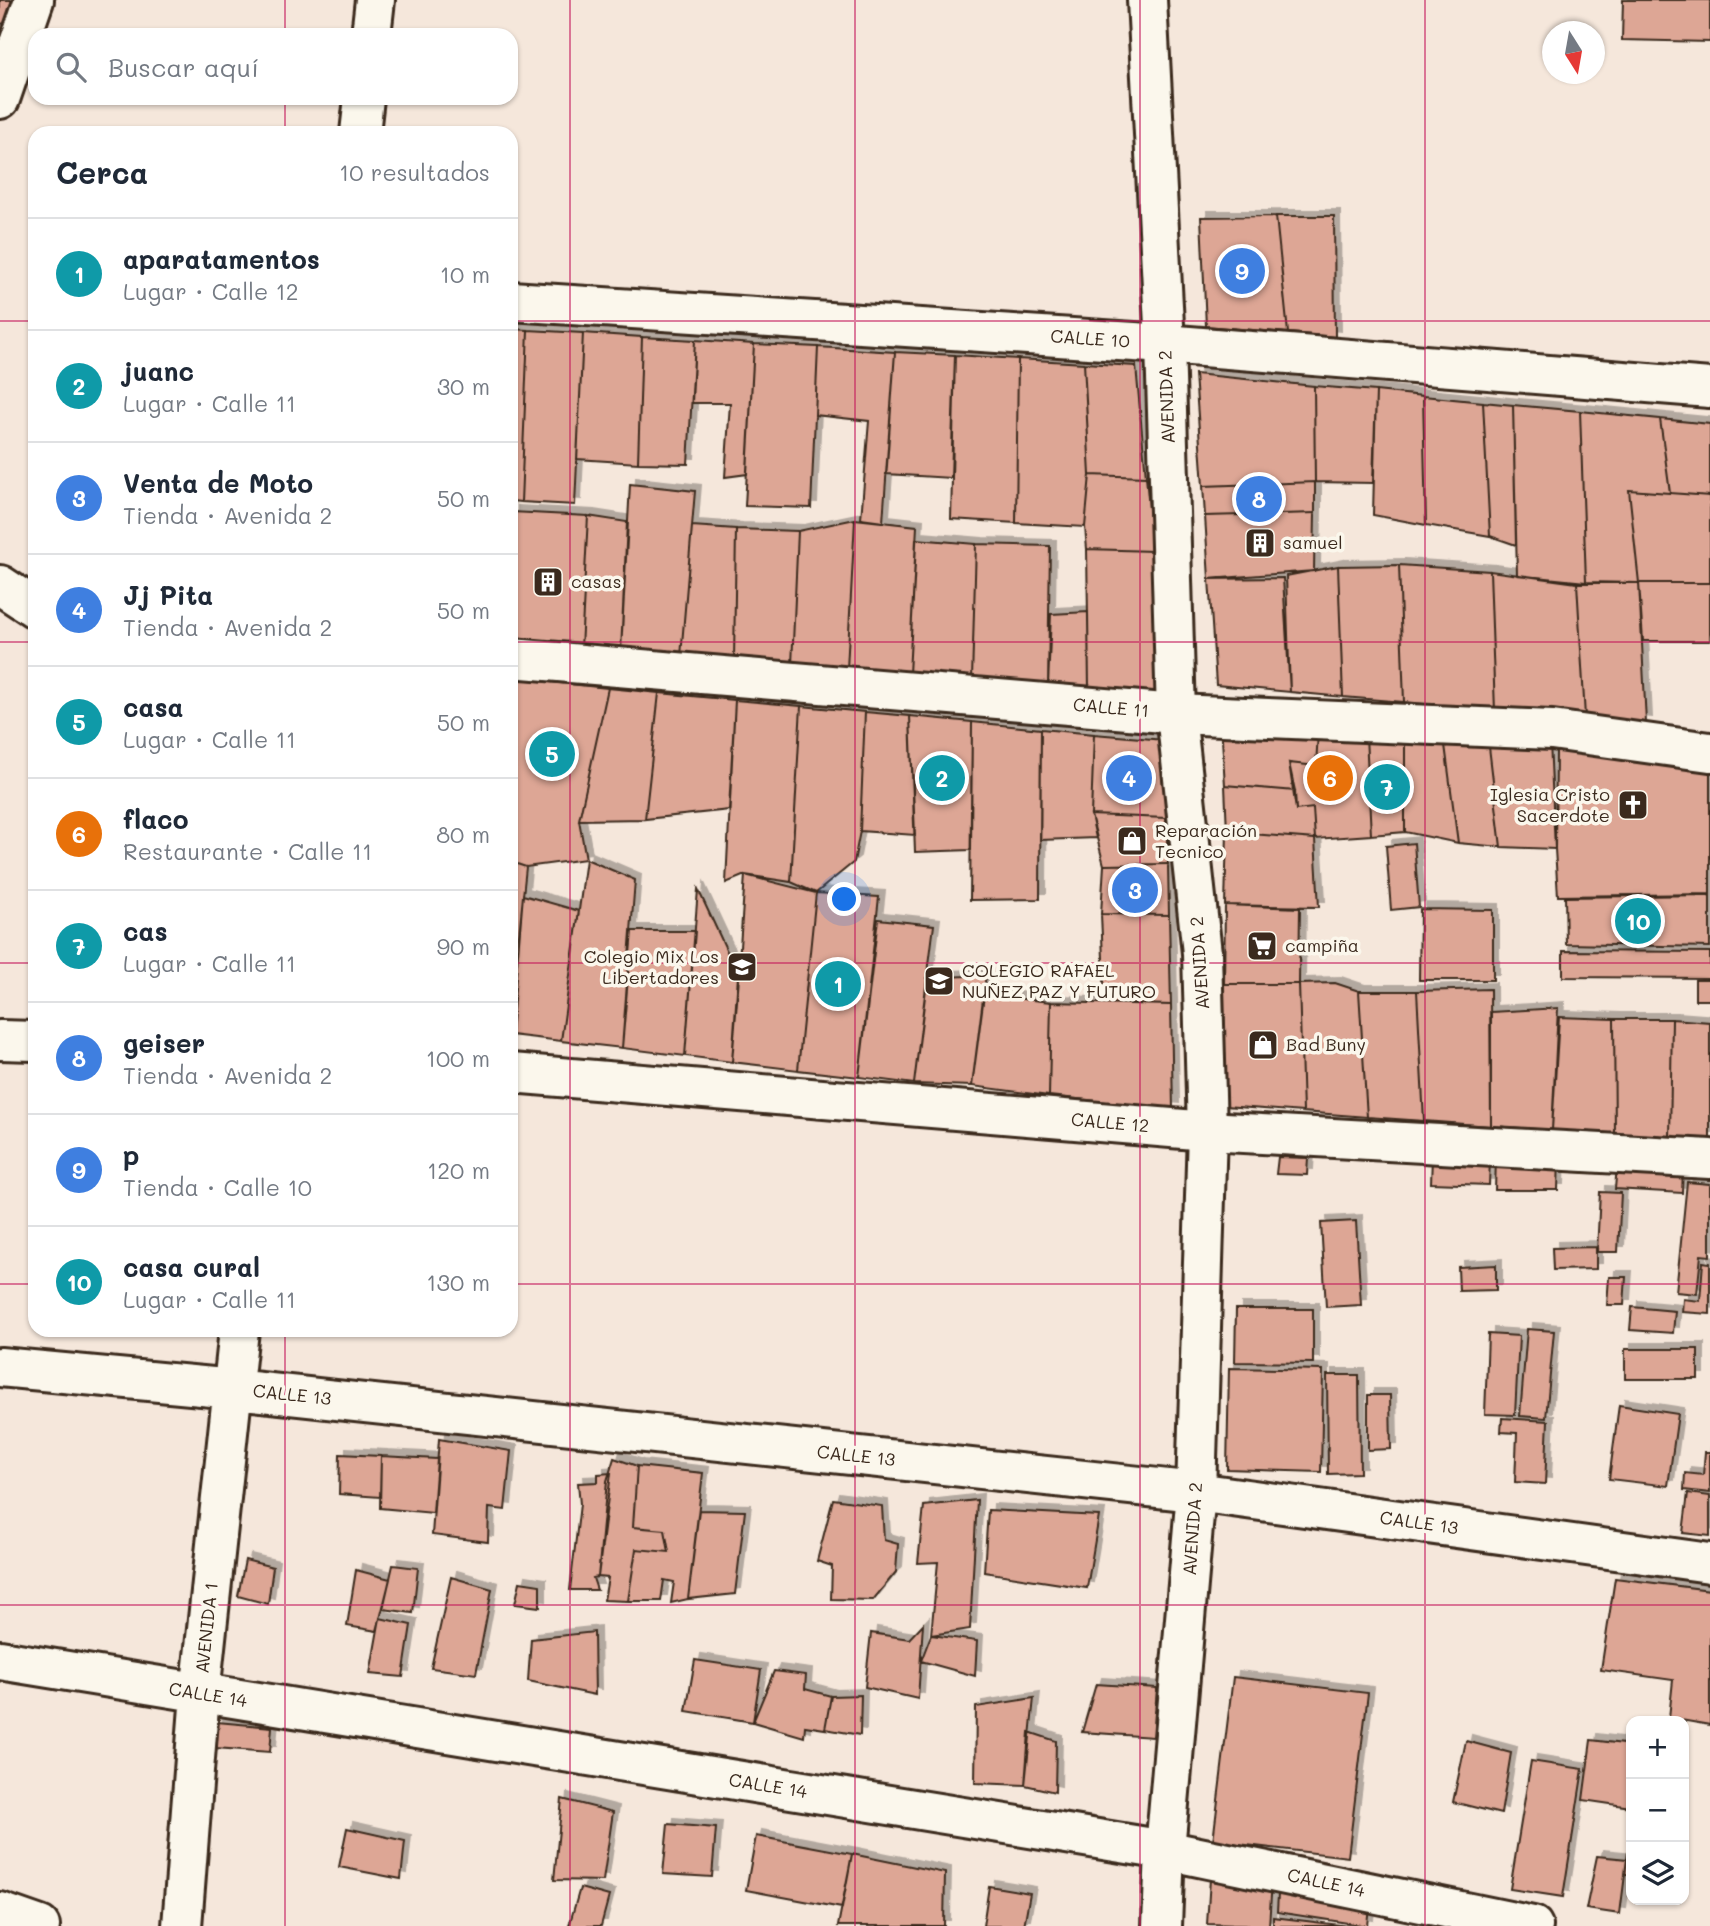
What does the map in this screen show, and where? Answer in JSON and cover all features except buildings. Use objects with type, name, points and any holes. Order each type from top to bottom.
[{"type":"street","points":[[0,99],[34,0]]},
{"type":"street","points":[[372,28],[375,0]]},
{"type":"street","name":"AVENIDA 2","points":[[1147,0],[1165,344],[1175,714],[1202,953],[1207,1131],[1196,1492],[1165,1850],[1162,1926]]},
{"type":"street","points":[[361,126],[362,105]]},
{"type":"street","name":"CALLE 10","points":[[518,300],[1165,344],[1710,388]]},
{"type":"street","points":[[0,585],[28,603]]},
{"type":"street","name":"CALLE 11","points":[[518,659],[1175,714],[1552,730],[1710,752]]},
{"type":"street","points":[[0,1040],[28,1041]]},
{"type":"street","name":"CALLE 12","points":[[518,1074],[1207,1131],[1710,1159]]},
{"type":"street","name":"AVENIDA 1","points":[[182,1926],[200,1694],[238,1337]]},
{"type":"street","name":"CALLE 13","points":[[0,1367],[234,1389],[1196,1492],[1710,1563]]},
{"type":"street","name":"CALLE 14","points":[[0,1660],[1165,1850],[1533,1926]]},
{"type":"street","points":[[0,1912],[40,1926]]},
{"type":"place","name":"p","points":[[1242,271]]},
{"type":"place","name":"geiser","points":[[1259,499]]},
{"type":"place","name":"samuel","points":[[1260,543]]},
{"type":"place","name":"casas","points":[[548,582]]},
{"type":"place","name":"casa","points":[[552,754]]},
{"type":"place","name":"juanc","points":[[942,778]]},
{"type":"place","name":"Jj Pita","points":[[1129,778]]},
{"type":"place","name":"flaco","points":[[1330,778]]},
{"type":"place","name":"cas","points":[[1387,787]]},
{"type":"place","name":"Iglesia Cristo Sacerdote","points":[[1633,805]]},
{"type":"place","name":"Reparación Tecnico","points":[[1132,841]]},
{"type":"place","name":"Venta de Moto","points":[[1135,890]]},
{"type":"place","name":"casa cural","points":[[1638,921]]},
{"type":"place","name":"campiña","points":[[1262,946]]},
{"type":"place","name":"Colegio Mix Los Libertadores","points":[[742,967]]},
{"type":"place","name":"COLEGIO RAFAEL NUÑEZ PAZ Y FUTURO","points":[[939,981]]},
{"type":"place","name":"aparatamentos","points":[[838,984]]},
{"type":"place","name":"Bad Buny","points":[[1263,1045]]}]
